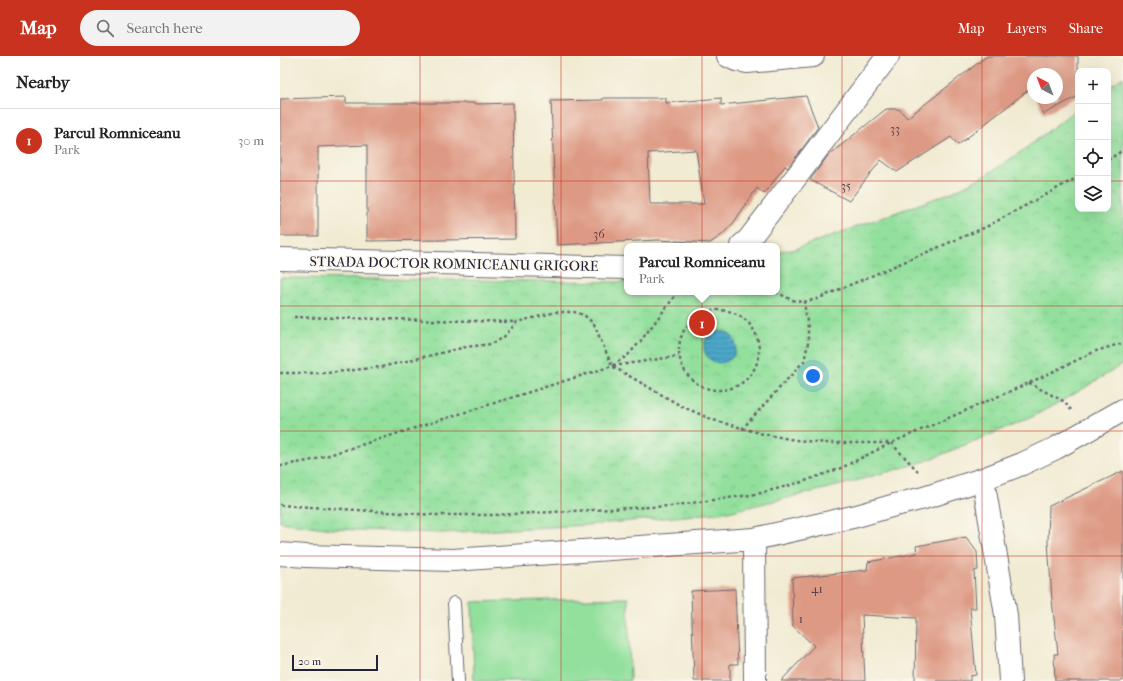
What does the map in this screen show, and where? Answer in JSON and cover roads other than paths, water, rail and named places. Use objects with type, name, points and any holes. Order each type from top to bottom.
[{"type":"street","points":[[728,56],[736,60],[747,62],[813,56]]},
{"type":"street","points":[[744,243],[888,56]]},
{"type":"street","name":"STRADA DOCTOR ROMNICEANU GRIGORE","points":[[280,259],[624,268]]},
{"type":"street","points":[[280,554],[453,560],[754,539],[857,516],[924,498],[983,479],[1022,464],[1056,448],[1123,410]]},
{"type":"street","points":[[983,479],[1006,615],[1010,681]]},
{"type":"street","points":[[754,539],[755,681]]},
{"type":"lane","points":[[454,603],[458,681]]},
{"type":"water","points":[[720,331],[731,336],[736,347],[731,358],[720,363],[709,358],[704,347],[709,336]]},
{"type":"place","name":"Parcul Romniceanu","points":[[702,323]]}]
